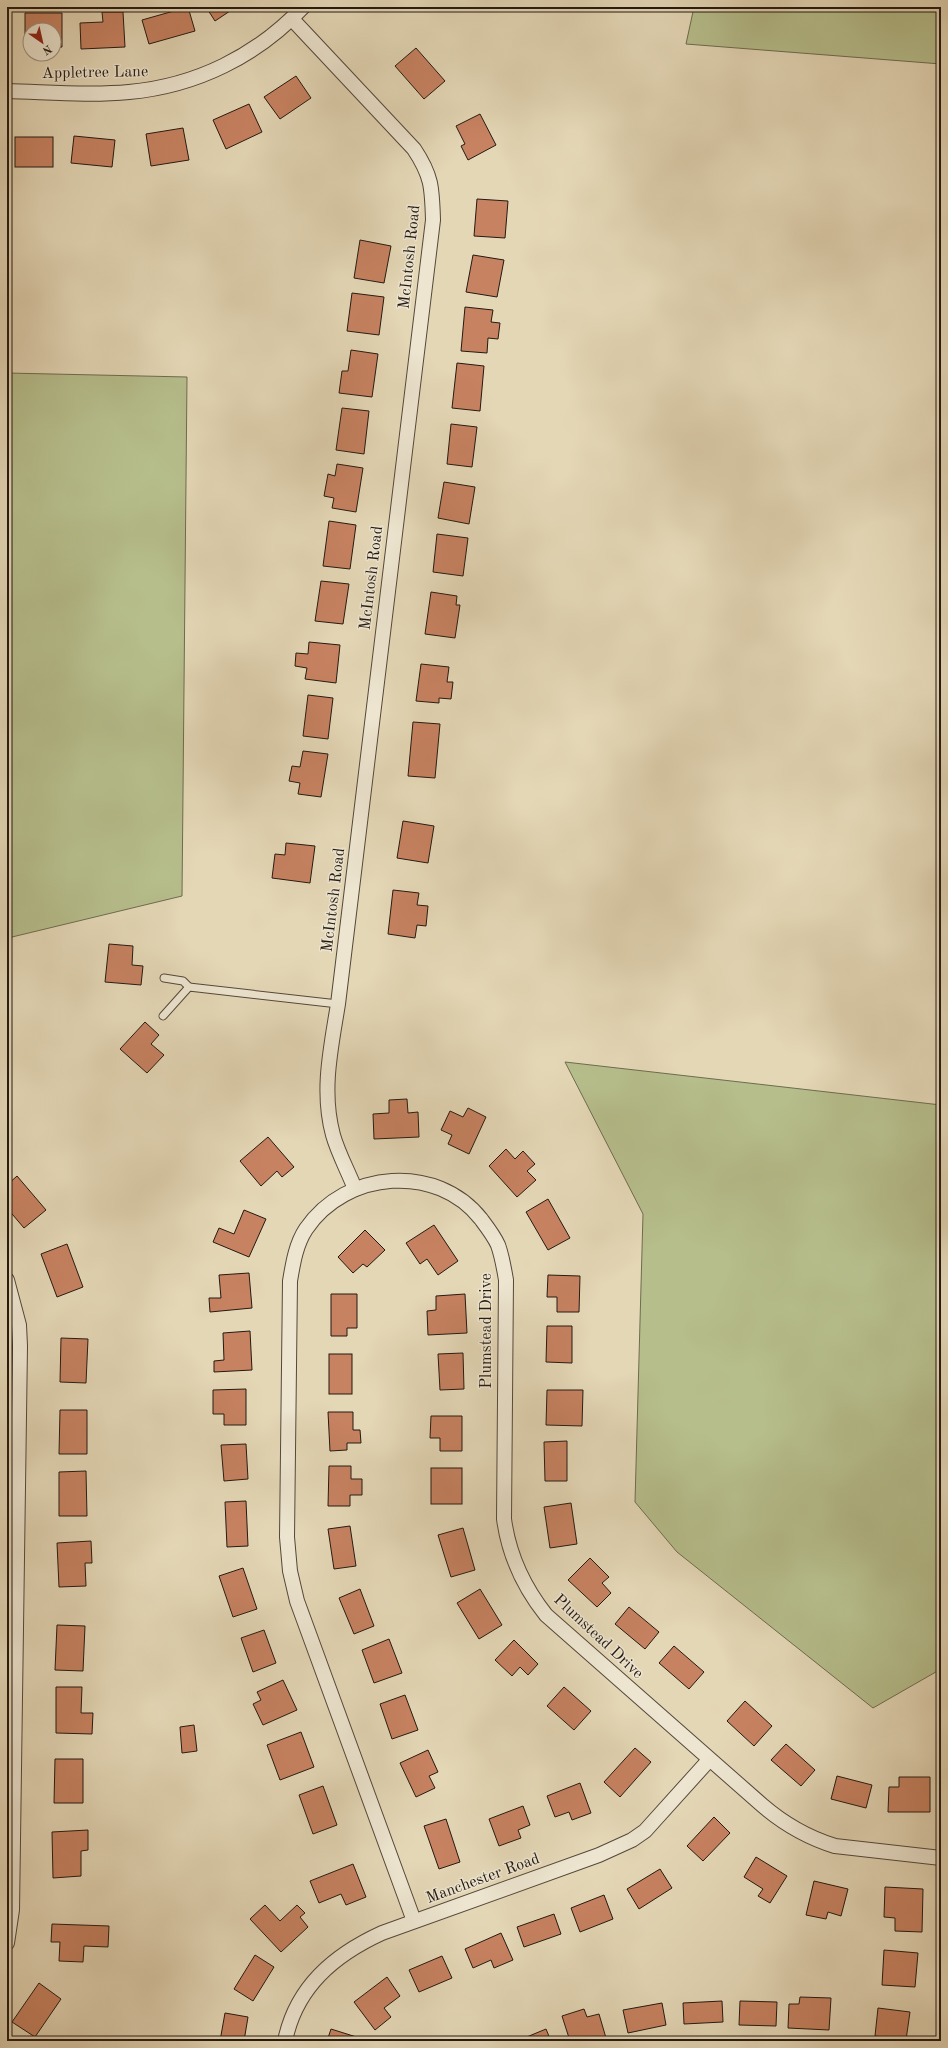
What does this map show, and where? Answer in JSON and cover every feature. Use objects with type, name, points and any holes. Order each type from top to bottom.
[{"type":"street","name":"Appletree Lane","points":[[7,91],[107,93],[154,89],[177,84],[204,75],[252,50],[292,19],[303,7]]},
{"type":"street","name":"McIntosh Road","points":[[292,19],[414,149],[425,165],[431,180],[433,220],[338,1004],[327,1079],[328,1109],[334,1136],[355,1189]]},
{"type":"street","name":"Plumstead Drive","points":[[414,1921],[297,1601],[287,1553],[290,1281],[300,1240],[305,1230],[315,1218],[339,1198],[355,1189],[373,1183],[392,1180],[407,1180],[434,1186],[453,1194],[466,1204],[488,1229],[497,1244],[506,1280],[503,1504],[506,1536],[518,1571],[535,1602],[546,1615],[709,1760],[789,1827],[818,1841],[854,1849],[941,1858]]},
{"type":"street","points":[[7,1280],[16,1313],[20,1346],[12,1910],[7,1943]]},
{"type":"street","name":"Manchester Road","points":[[285,2041],[294,2012],[305,1992],[332,1962],[363,1941],[414,1921],[599,1856],[632,1840],[656,1820],[709,1760]]},
{"type":"lane","points":[[164,978],[183,981],[189,987],[338,1004]]},
{"type":"lane","points":[[163,1016],[189,987]]},
{"type":"green space","points":[[694,7],[941,7],[941,64],[686,44]]},
{"type":"green space","points":[[7,373],[187,377],[182,896],[12,937],[7,927]]},
{"type":"green space","points":[[565,1062],[941,1105],[941,1669],[873,1708],[677,1552],[635,1502],[643,1214]]},
{"type":"building","points":[[188,7],[195,31],[149,44],[142,20]]},
{"type":"building","points":[[206,7],[236,7],[215,21]]},
{"type":"building","points":[[102,12],[123,12],[125,47],[81,49],[80,23],[103,22]]},
{"type":"building","points":[[25,13],[62,13],[62,22],[25,22]]},
{"type":"building","points":[[7,16],[10,16],[10,46],[7,46]]},
{"type":"building","points":[[416,48],[445,81],[424,99],[395,66]]},
{"type":"building","points":[[296,76],[311,98],[280,119],[264,97]]},
{"type":"building","points":[[249,104],[262,132],[226,149],[213,120]]},
{"type":"building","points":[[480,114],[496,145],[468,160],[461,146],[465,144],[456,126]]},
{"type":"building","points":[[183,128],[189,160],[151,166],[146,134]]},
{"type":"building","points":[[74,136],[115,140],[112,167],[71,163]]},
{"type":"building","points":[[15,137],[53,137],[53,167],[15,167]]},
{"type":"building","points":[[477,199],[508,201],[505,238],[474,236]]},
{"type":"building","points":[[360,240],[391,246],[384,283],[354,278]]},
{"type":"building","points":[[473,255],[504,260],[497,297],[466,292]]},
{"type":"building","points":[[352,293],[384,297],[379,335],[347,331]]},
{"type":"building","points":[[465,307],[493,310],[491,322],[500,323],[498,339],[488,338],[487,353],[461,351]]},
{"type":"building","points":[[351,350],[378,354],[372,397],[339,393],[342,371],[348,371]]},
{"type":"building","points":[[457,363],[484,366],[480,411],[452,408]]},
{"type":"building","points":[[342,408],[369,411],[364,454],[336,450]]},
{"type":"building","points":[[451,424],[477,427],[472,467],[447,464]]},
{"type":"building","points":[[337,464],[363,468],[356,512],[332,508],[334,498],[324,496],[328,474],[335,476]]},
{"type":"building","points":[[444,482],[475,487],[469,524],[438,518]]},
{"type":"building","points":[[329,521],[356,525],[350,569],[323,566]]},
{"type":"building","points":[[437,534],[468,538],[463,576],[433,572]]},
{"type":"building","points":[[321,581],[349,584],[343,624],[315,621]]},
{"type":"building","points":[[431,592],[457,596],[456,605],[460,605],[455,638],[425,634]]},
{"type":"building","points":[[309,642],[340,645],[336,683],[305,679],[307,668],[295,666],[296,653],[308,654]]},
{"type":"building","points":[[421,664],[449,667],[447,682],[453,682],[451,699],[439,698],[439,703],[416,701]]},
{"type":"building","points":[[308,695],[333,698],[328,739],[303,736]]},
{"type":"building","points":[[413,722],[440,724],[435,778],[408,776]]},
{"type":"building","points":[[303,751],[328,754],[321,797],[298,794],[300,783],[289,781],[292,766],[300,767]]},
{"type":"building","points":[[403,821],[434,826],[428,863],[397,858]]},
{"type":"building","points":[[286,843],[315,846],[310,883],[272,878],[275,854],[285,855]]},
{"type":"building","points":[[393,890],[419,893],[417,905],[428,906],[426,926],[417,925],[415,938],[388,934]]},
{"type":"building","points":[[109,944],[133,946],[132,965],[143,966],[141,985],[105,982]]},
{"type":"building","points":[[145,1022],[159,1035],[151,1044],[164,1055],[147,1073],[120,1049]]},
{"type":"building","points":[[407,1099],[408,1113],[418,1112],[419,1137],[374,1139],[373,1114],[389,1113],[389,1100]]},
{"type":"building","points":[[468,1108],[486,1117],[469,1154],[448,1144],[452,1135],[441,1130],[450,1111],[463,1117]]},
{"type":"building","points":[[268,1137],[294,1167],[282,1177],[277,1171],[261,1186],[240,1161]]},
{"type":"building","points":[[506,1149],[515,1159],[523,1151],[535,1164],[527,1171],[536,1180],[517,1197],[489,1166]]},
{"type":"building","points":[[17,1176],[46,1210],[24,1228],[7,1208],[7,1185]]},
{"type":"building","points":[[548,1199],[570,1238],[548,1250],[526,1212]]},
{"type":"building","points":[[244,1210],[266,1219],[249,1257],[213,1242],[219,1228],[234,1234]]},
{"type":"building","points":[[434,1225],[458,1261],[438,1275],[427,1259],[420,1264],[406,1243]]},
{"type":"building","points":[[365,1230],[385,1250],[367,1267],[363,1264],[353,1273],[338,1257]]},
{"type":"building","points":[[67,1244],[83,1287],[57,1297],[41,1254]]},
{"type":"building","points":[[249,1273],[252,1308],[210,1312],[209,1298],[221,1298],[219,1275]]},
{"type":"building","points":[[548,1275],[580,1276],[579,1312],[557,1312],[557,1297],[547,1297]]},
{"type":"building","points":[[331,1294],[357,1294],[357,1328],[347,1328],[347,1336],[331,1336]]},
{"type":"building","points":[[465,1294],[467,1333],[428,1335],[427,1311],[436,1310],[436,1296]]},
{"type":"building","points":[[547,1326],[572,1326],[572,1363],[546,1362]]},
{"type":"building","points":[[250,1331],[252,1370],[214,1372],[214,1361],[224,1360],[223,1333]]},
{"type":"building","points":[[61,1338],[88,1339],[86,1383],[60,1382]]},
{"type":"building","points":[[463,1353],[464,1389],[440,1390],[438,1354]]},
{"type":"building","points":[[329,1354],[352,1354],[352,1394],[329,1394]]},
{"type":"building","points":[[246,1389],[246,1425],[224,1425],[224,1414],[213,1414],[213,1390]]},
{"type":"building","points":[[547,1390],[583,1390],[582,1426],[546,1425]]},
{"type":"building","points":[[60,1410],[87,1410],[87,1454],[59,1454]]},
{"type":"building","points":[[328,1412],[353,1412],[353,1430],[360,1430],[361,1443],[347,1443],[347,1450],[330,1451]]},
{"type":"building","points":[[431,1416],[462,1416],[462,1451],[440,1451],[440,1438],[430,1438]]},
{"type":"building","points":[[567,1441],[567,1481],[545,1481],[544,1442]]},
{"type":"building","points":[[246,1444],[248,1479],[224,1481],[221,1445]]},
{"type":"building","points":[[329,1466],[351,1466],[351,1479],[362,1479],[362,1495],[350,1495],[350,1506],[328,1506]]},
{"type":"building","points":[[431,1468],[462,1468],[462,1504],[431,1504]]},
{"type":"building","points":[[86,1471],[87,1516],[59,1516],[59,1472]]},
{"type":"building","points":[[246,1501],[248,1546],[227,1547],[225,1502]]},
{"type":"building","points":[[571,1503],[577,1544],[550,1548],[544,1507]]},
{"type":"building","points":[[350,1526],[356,1566],[334,1569],[328,1529]]},
{"type":"building","points":[[463,1528],[475,1570],[451,1577],[438,1535]]},
{"type":"building","points":[[91,1541],[92,1563],[85,1563],[86,1586],[59,1587],[57,1543]]},
{"type":"building","points":[[590,1558],[609,1577],[602,1583],[611,1593],[597,1607],[568,1580]]},
{"type":"building","points":[[243,1568],[257,1609],[233,1617],[219,1576]]},
{"type":"building","points":[[360,1589],[374,1626],[354,1634],[339,1598]]},
{"type":"building","points":[[480,1589],[502,1625],[479,1639],[457,1603]]},
{"type":"building","points":[[629,1607],[659,1632],[645,1649],[615,1624]]},
{"type":"building","points":[[57,1625],[85,1626],[83,1671],[55,1670]]},
{"type":"building","points":[[264,1630],[276,1663],[253,1672],[241,1638]]},
{"type":"building","points":[[389,1639],[402,1673],[374,1683],[362,1650]]},
{"type":"building","points":[[514,1640],[538,1664],[528,1675],[520,1667],[512,1676],[495,1660]]},
{"type":"building","points":[[674,1646],[704,1672],[689,1689],[659,1663]]},
{"type":"building","points":[[283,1680],[297,1710],[263,1725],[253,1704],[261,1700],[257,1692]]},
{"type":"building","points":[[56,1687],[82,1687],[81,1713],[93,1713],[92,1734],[56,1733]]},
{"type":"building","points":[[564,1687],[591,1711],[574,1730],[547,1706]]},
{"type":"building","points":[[405,1695],[418,1730],[392,1739],[380,1704]]},
{"type":"building","points":[[745,1701],[772,1726],[754,1746],[727,1721]]},
{"type":"building","points":[[194,1725],[197,1751],[182,1753],[180,1727]]},
{"type":"building","points":[[301,1732],[314,1767],[280,1780],[267,1745]]},
{"type":"building","points":[[786,1744],[815,1770],[801,1786],[771,1760]]},
{"type":"building","points":[[635,1748],[651,1762],[620,1797],[604,1782]]},
{"type":"building","points":[[428,1750],[438,1772],[429,1776],[435,1788],[416,1797],[400,1763]]},
{"type":"building","points":[[55,1759],[83,1759],[83,1803],[54,1803]]},
{"type":"building","points":[[837,1776],[872,1785],[866,1808],[831,1799]]},
{"type":"building","points":[[899,1777],[930,1777],[930,1812],[888,1812],[889,1787],[899,1787]]},
{"type":"building","points":[[580,1783],[591,1813],[572,1820],[569,1812],[555,1817],[547,1796]]},
{"type":"building","points":[[323,1786],[337,1825],[313,1834],[299,1795]]},
{"type":"building","points":[[523,1806],[530,1825],[518,1830],[521,1838],[499,1846],[489,1819]]},
{"type":"building","points":[[714,1817],[730,1833],[703,1861],[687,1846]]},
{"type":"building","points":[[446,1819],[460,1862],[439,1869],[424,1826]]},
{"type":"building","points":[[88,1830],[88,1850],[81,1851],[81,1876],[53,1878],[52,1832]]},
{"type":"building","points":[[756,1857],[787,1876],[770,1903],[758,1896],[763,1889],[744,1877]]},
{"type":"building","points":[[353,1864],[366,1897],[346,1905],[341,1894],[319,1903],[310,1881]]},
{"type":"building","points":[[660,1869],[672,1888],[639,1909],[627,1889]]},
{"type":"building","points":[[814,1881],[848,1889],[841,1916],[828,1912],[826,1919],[806,1915]]},
{"type":"building","points":[[885,1887],[923,1889],[922,1932],[895,1931],[895,1918],[884,1917]]},
{"type":"building","points":[[604,1895],[613,1919],[580,1932],[571,1908]]},
{"type":"building","points":[[265,1905],[280,1921],[297,1905],[305,1913],[300,1917],[308,1927],[281,1952],[250,1919]]},
{"type":"building","points":[[554,1914],[561,1934],[524,1947],[517,1927]]},
{"type":"building","points":[[52,1924],[109,1926],[108,1947],[84,1946],[83,1962],[59,1961],[60,1942],[51,1942]]},
{"type":"building","points":[[501,1933],[513,1960],[494,1968],[491,1960],[473,1968],[465,1949]]},
{"type":"building","points":[[884,1950],[918,1953],[915,1987],[882,1985]]},
{"type":"building","points":[[255,1955],[274,1967],[253,2001],[234,1989]]},
{"type":"building","points":[[442,1956],[452,1978],[419,1992],[409,1970]]},
{"type":"building","points":[[387,1977],[400,1996],[384,2008],[391,2017],[375,2030],[354,2002]]},
{"type":"building","points":[[39,1983],[61,1999],[35,2037],[12,2022]]},
{"type":"building","points":[[800,1997],[831,1998],[829,2030],[788,2028],[789,2004],[799,2004]]},
{"type":"building","points":[[722,2001],[723,2022],[684,2024],[683,2003]]},
{"type":"building","points":[[740,2001],[777,2002],[776,2026],[739,2025]]},
{"type":"building","points":[[662,2003],[666,2025],[628,2033],[623,2010]]},
{"type":"building","points":[[878,2008],[910,2012],[906,2040],[875,2036]]},
{"type":"building","points":[[584,2009],[587,2017],[599,2014],[606,2038],[595,2041],[570,2041],[562,2016]]},
{"type":"building","points":[[225,2013],[248,2017],[244,2041],[220,2041]]},
{"type":"building","points":[[331,2029],[366,2040],[327,2041]]},
{"type":"building","points":[[546,2029],[551,2041],[517,2041]]}]
